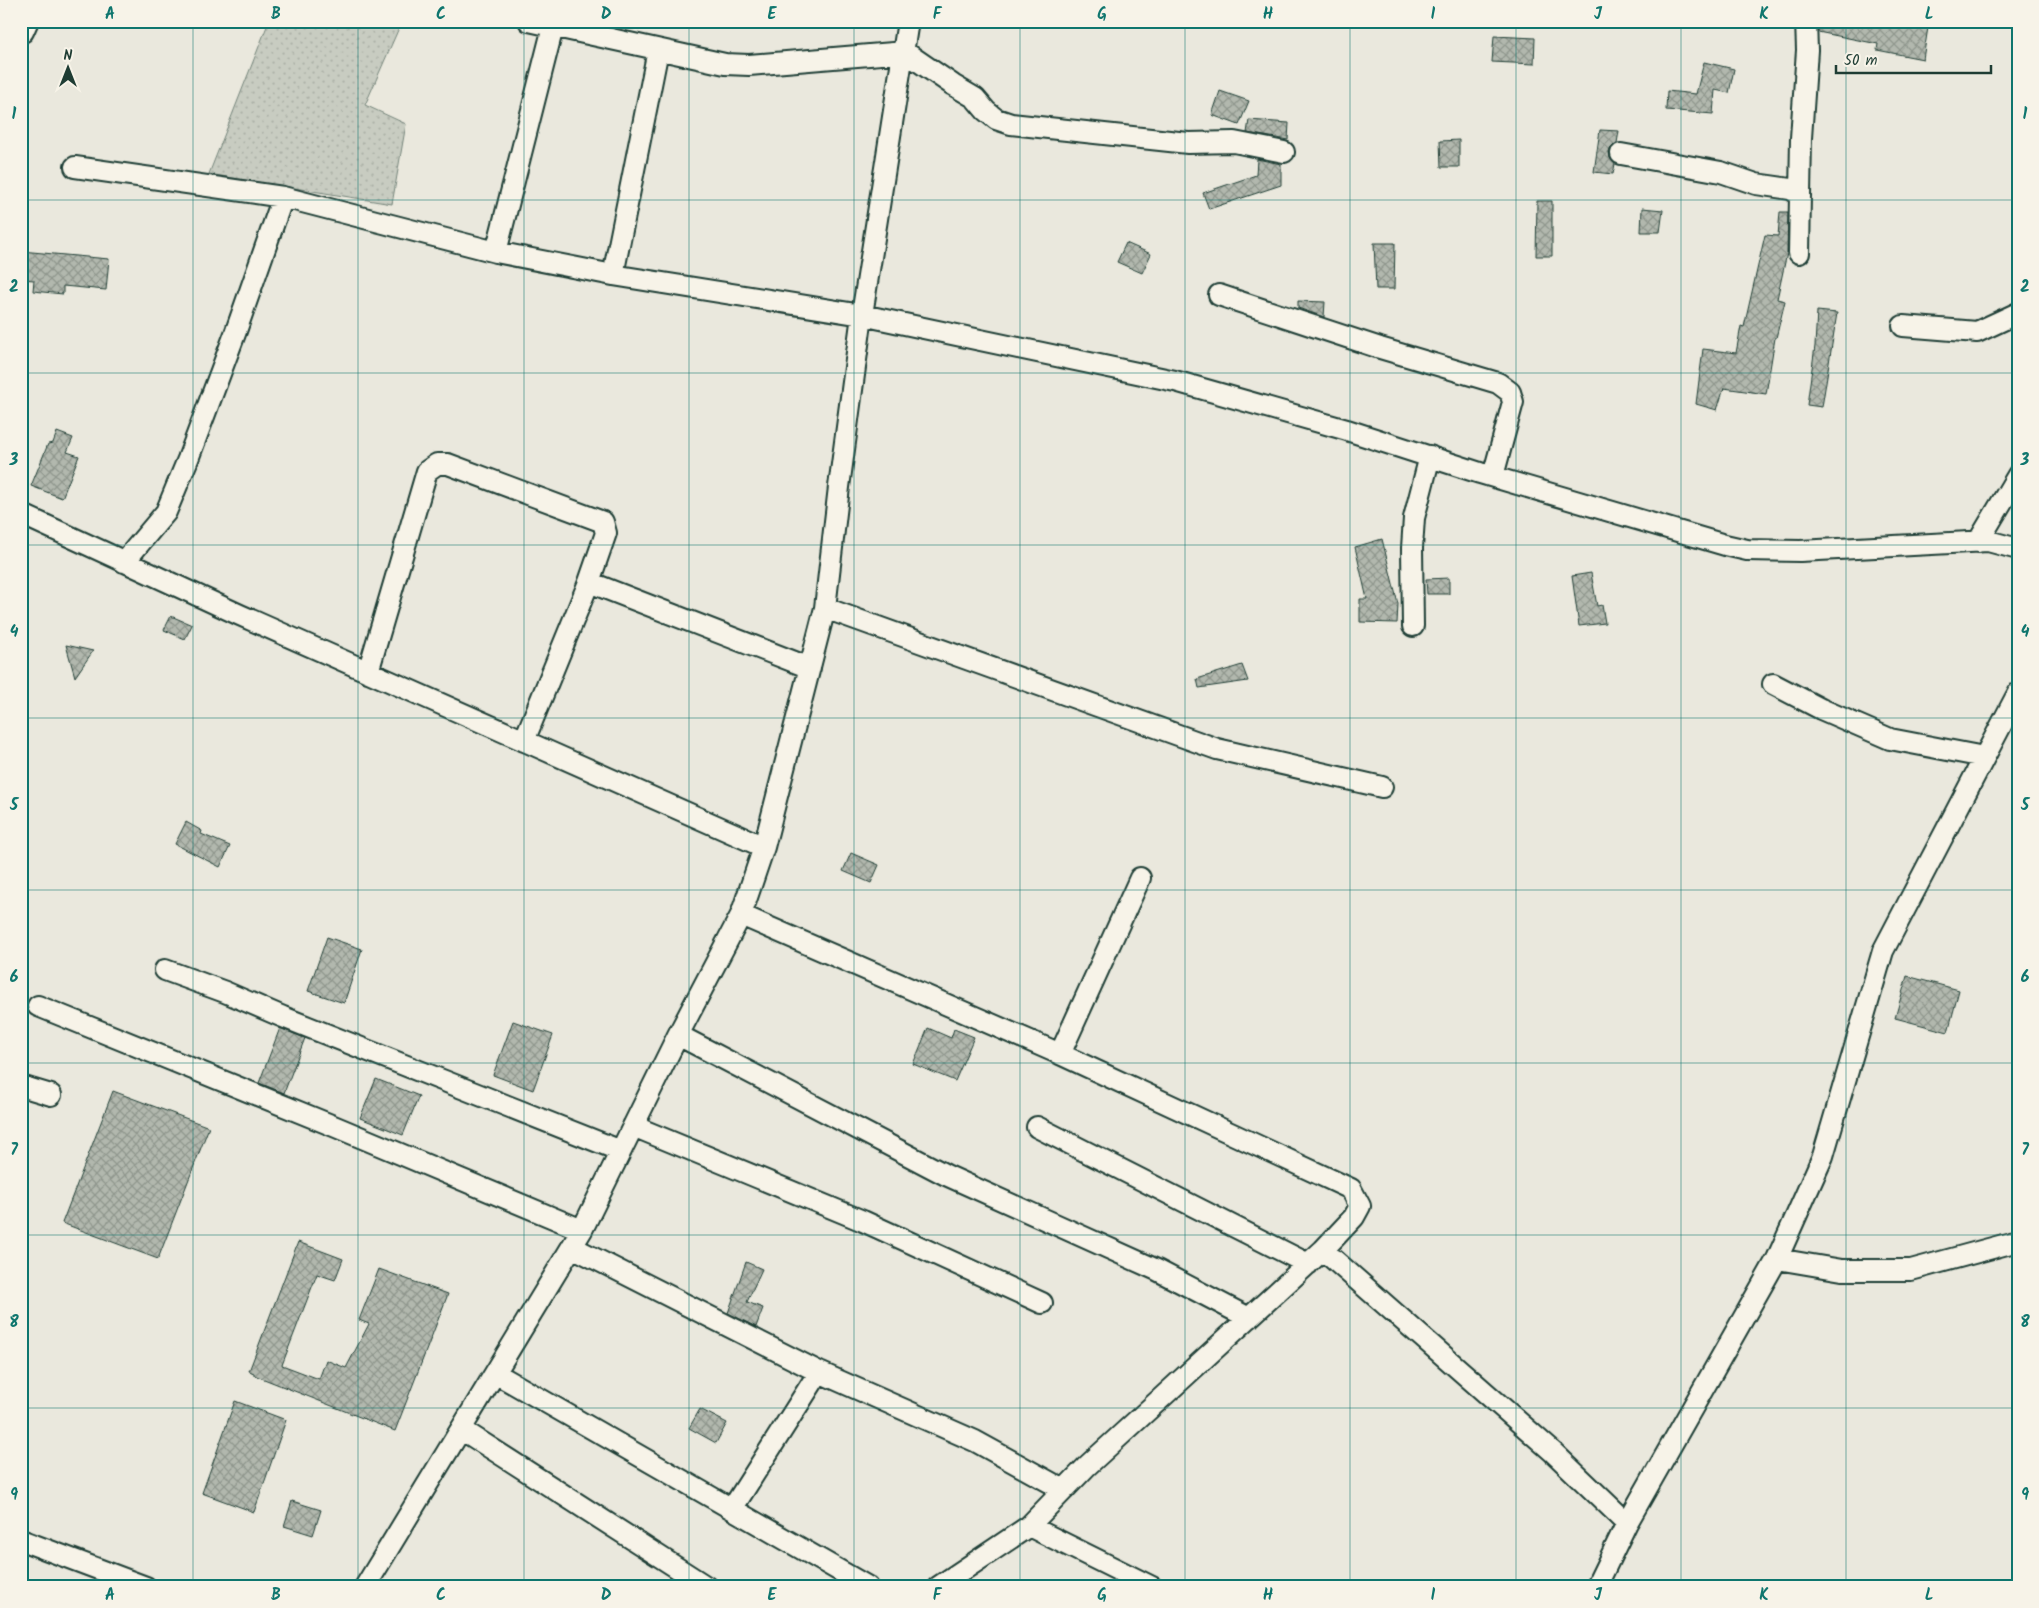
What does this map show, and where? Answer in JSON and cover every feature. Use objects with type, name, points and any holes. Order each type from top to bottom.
[{"type":"main road","points":[[21,30],[25,21]]},
{"type":"street","points":[[529,21],[725,64],[749,66],[905,52],[976,98],[986,111],[996,119],[1011,124],[1181,143],[1234,142],[1284,152]]},
{"type":"street","points":[[365,1587],[577,1238],[678,1035],[741,914],[764,847],[825,608],[862,315],[905,52],[908,21]]},
{"type":"street","points":[[1799,253],[1800,138],[1807,50],[1806,21]]},
{"type":"street","points":[[496,252],[553,27]]},
{"type":"street","points":[[613,275],[658,50]]},
{"type":"street","points":[[1621,154],[1721,172],[1756,184],[1790,189],[1800,194]]},
{"type":"street","points":[[75,166],[283,198],[496,252],[613,275],[862,315],[1175,381],[1347,430],[1492,476],[1746,550],[1800,550],[1988,541],[2018,549]]},
{"type":"street","points":[[124,562],[166,512],[233,340],[283,198]]},
{"type":"street","points":[[1219,295],[1380,348],[1498,383],[1510,392],[1513,402],[1492,476]]},
{"type":"street","points":[[1903,326],[1977,332],[2018,313]]},
{"type":"street","points":[[1413,626],[1412,548],[1414,518],[1430,456]]},
{"type":"street","points":[[368,672],[427,471],[437,464],[448,464],[603,522],[606,533],[589,582],[524,741]]},
{"type":"street","points":[[1978,542],[2018,474]]},
{"type":"street","points":[[21,514],[368,672],[764,847]]},
{"type":"street","points":[[589,582],[810,668]]},
{"type":"street","points":[[825,608],[1217,749],[1382,787]]},
{"type":"street","points":[[1773,684],[1821,709],[1890,739],[1984,758]]},
{"type":"street","points":[[1596,1587],[1627,1523],[1777,1259],[1823,1156],[1883,951],[2018,693]]},
{"type":"street","points":[[1060,1054],[1140,878]]},
{"type":"street","points":[[741,914],[1060,1054],[1351,1189],[1360,1206],[1354,1217],[1323,1250],[1087,1466],[1030,1526],[938,1587]]},
{"type":"street","points":[[165,970],[621,1151]]},
{"type":"street","points":[[38,1006],[336,1127],[577,1238],[819,1372],[976,1441],[1064,1490]]},
{"type":"street","points":[[678,1035],[946,1176],[1157,1270],[1249,1318]]},
{"type":"street","points":[[21,1086],[52,1095]]},
{"type":"street","points":[[633,1126],[863,1221],[1042,1303]]},
{"type":"street","points":[[1037,1127],[1308,1264]]},
{"type":"street","points":[[1777,1259],[1842,1270],[1910,1270],[2018,1241]]},
{"type":"street","points":[[1323,1250],[1553,1452],[1627,1523]]},
{"type":"street","points":[[732,1508],[819,1372]]},
{"type":"street","points":[[495,1373],[868,1587]]},
{"type":"street","points":[[460,1430],[706,1587]]},
{"type":"street","points":[[1030,1526],[1152,1587]]},
{"type":"street","points":[[21,1540],[146,1587]]},
{"type":"shaded area","points":[[269,21],[402,21],[365,105],[406,124],[392,204],[209,174]]},
{"type":"building","points":[[1818,21],[1929,21],[1923,59],[1877,50],[1878,44],[1818,32]]},
{"type":"building","points":[[1494,36],[1535,38],[1534,64],[1492,62]]},
{"type":"building","points":[[1704,62],[1734,69],[1729,93],[1715,90],[1713,114],[1666,110],[1667,91],[1696,94]]},
{"type":"building","points":[[1220,91],[1249,101],[1239,125],[1212,115]]},
{"type":"building","points":[[1249,120],[1289,123],[1288,140],[1247,133]]},
{"type":"building","points":[[1600,130],[1619,131],[1617,143],[1612,146],[1609,152],[1610,158],[1615,164],[1613,174],[1594,172]]},
{"type":"building","points":[[1459,140],[1459,167],[1441,167],[1440,141]]},
{"type":"building","points":[[1257,159],[1281,164],[1281,185],[1209,209],[1203,193],[1256,175]]},
{"type":"building","points":[[1537,201],[1552,201],[1552,256],[1536,256]]},
{"type":"building","points":[[1642,208],[1663,210],[1660,232],[1641,232]]},
{"type":"building","points":[[1780,212],[1788,212],[1787,253],[1777,299],[1785,301],[1775,338],[1766,394],[1724,388],[1717,410],[1696,404],[1703,349],[1736,353],[1741,326],[1744,327],[1765,235],[1778,236]]},
{"type":"building","points":[[1126,243],[1151,254],[1142,273],[1117,262]]},
{"type":"building","points":[[1374,243],[1395,243],[1394,289],[1376,289]]},
{"type":"building","points":[[21,251],[109,259],[106,290],[63,286],[63,294],[33,291],[34,280],[21,279]]},
{"type":"building","points":[[1298,301],[1325,302],[1324,317],[1298,308]]},
{"type":"building","points":[[1817,311],[1837,313],[1822,407],[1807,405],[1815,346]]},
{"type":"building","points":[[57,432],[73,438],[67,452],[79,456],[62,498],[31,486],[48,444],[53,443]]},
{"type":"building","points":[[1382,539],[1398,604],[1397,623],[1360,622],[1360,599],[1367,599],[1355,547]]},
{"type":"building","points":[[1591,573],[1597,606],[1602,605],[1605,623],[1579,626],[1572,576]]},
{"type":"building","points":[[1449,578],[1449,594],[1427,594],[1426,579]]},
{"type":"building","points":[[171,616],[192,625],[185,639],[164,630]]},
{"type":"building","points":[[66,645],[93,651],[75,677]]},
{"type":"building","points":[[1242,665],[1248,681],[1199,688],[1197,679]]},
{"type":"building","points":[[186,822],[202,831],[201,834],[230,846],[220,867],[175,844]]},
{"type":"building","points":[[851,853],[879,865],[871,883],[843,871]]},
{"type":"building","points":[[327,937],[362,949],[344,1003],[308,991]]},
{"type":"building","points":[[1907,976],[1959,990],[1948,1032],[1895,1018]]},
{"type":"building","points":[[513,1021],[553,1035],[533,1090],[493,1075]]},
{"type":"building","points":[[280,1028],[305,1038],[284,1093],[259,1083]]},
{"type":"building","points":[[928,1028],[951,1038],[954,1029],[974,1037],[955,1081],[913,1064]]},
{"type":"building","points":[[376,1079],[419,1096],[403,1135],[360,1118]]},
{"type":"building","points":[[113,1091],[209,1127],[158,1259],[62,1223]]},
{"type":"building","points":[[298,1242],[343,1259],[335,1280],[317,1274],[282,1365],[319,1379],[326,1360],[346,1368],[369,1324],[359,1320],[379,1269],[448,1294],[395,1431],[254,1375],[254,1373],[249,1371]]},
{"type":"building","points":[[746,1262],[762,1269],[747,1302],[763,1308],[756,1327],[728,1313]]},
{"type":"building","points":[[235,1401],[286,1420],[254,1512],[202,1493]]},
{"type":"building","points":[[700,1409],[727,1423],[716,1443],[689,1428]]},
{"type":"building","points":[[292,1501],[321,1510],[313,1535],[284,1526]]}]
